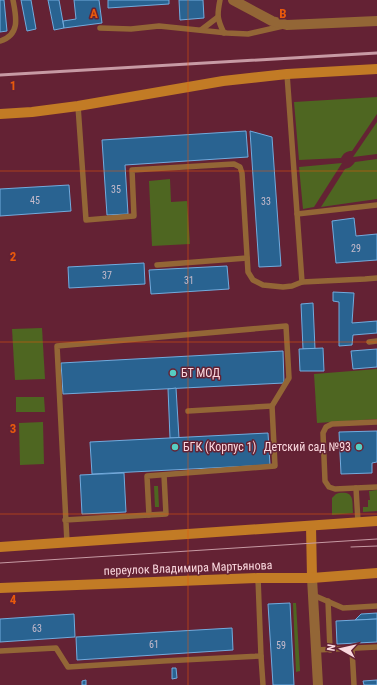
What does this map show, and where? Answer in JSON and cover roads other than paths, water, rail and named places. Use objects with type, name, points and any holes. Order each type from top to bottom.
[{"type":"street","points":[[233,0],[272,21],[287,25],[377,21]]},
{"type":"street","points":[[0,114],[32,112],[78,106],[223,81],[287,74],[377,69]]},
{"type":"street","points":[[0,547],[377,521]]},
{"type":"street","points":[[311,526],[312,578],[318,685]]},
{"type":"street","name":"переулок Владимира Мартьянова","points":[[0,588],[258,578],[312,578],[377,573]]},
{"type":"lane","points":[[0,41],[13,34],[16,17],[13,0]]},
{"type":"lane","points":[[220,0],[218,17],[224,33]]},
{"type":"lane","points":[[201,30],[218,17]]},
{"type":"lane","points":[[100,28],[159,26],[248,34],[287,25]]},
{"type":"lane","points":[[287,74],[302,282]]},
{"type":"lane","points":[[78,106],[86,220],[134,216],[132,170],[234,164],[240,167],[242,173],[248,272],[253,280],[263,285],[283,287],[292,286],[302,282],[377,278]]},
{"type":"lane","points":[[297,214],[377,205]]},
{"type":"lane","points":[[157,265],[247,258]]},
{"type":"lane","points":[[66,542],[57,346],[286,326],[289,378],[272,406],[275,466],[147,476],[149,514]]},
{"type":"lane","points":[[369,342],[377,341]]},
{"type":"lane","points":[[188,411],[272,406]]},
{"type":"lane","points":[[377,422],[332,424],[326,427],[323,433],[325,481],[329,487],[335,490],[377,487]]},
{"type":"lane","points":[[66,520],[166,514],[164,475]]},
{"type":"lane","points":[[356,488],[358,522]]},
{"type":"lane","points":[[258,578],[263,685]]},
{"type":"lane","points":[[313,595],[343,608],[377,606]]},
{"type":"lane","points":[[328,601],[330,650]]},
{"type":"lane","points":[[316,650],[377,647]]},
{"type":"lane","points":[[0,651],[56,648],[68,667],[261,656]]},
{"type":"lane","points":[[352,648],[354,685]]},
{"type":"tram line","points":[[0,563],[377,539]]},
{"type":"tram line","points":[[351,547],[377,546]]},
{"type":"railway","points":[[0,75],[377,53]]},
{"type":"place","name":"БТ МОД","points":[[173,373]]},
{"type":"place","name":"БГК (Корпус 1)","points":[[175,447]]},
{"type":"place","name":"Детский сад №93","points":[[359,447]]}]
